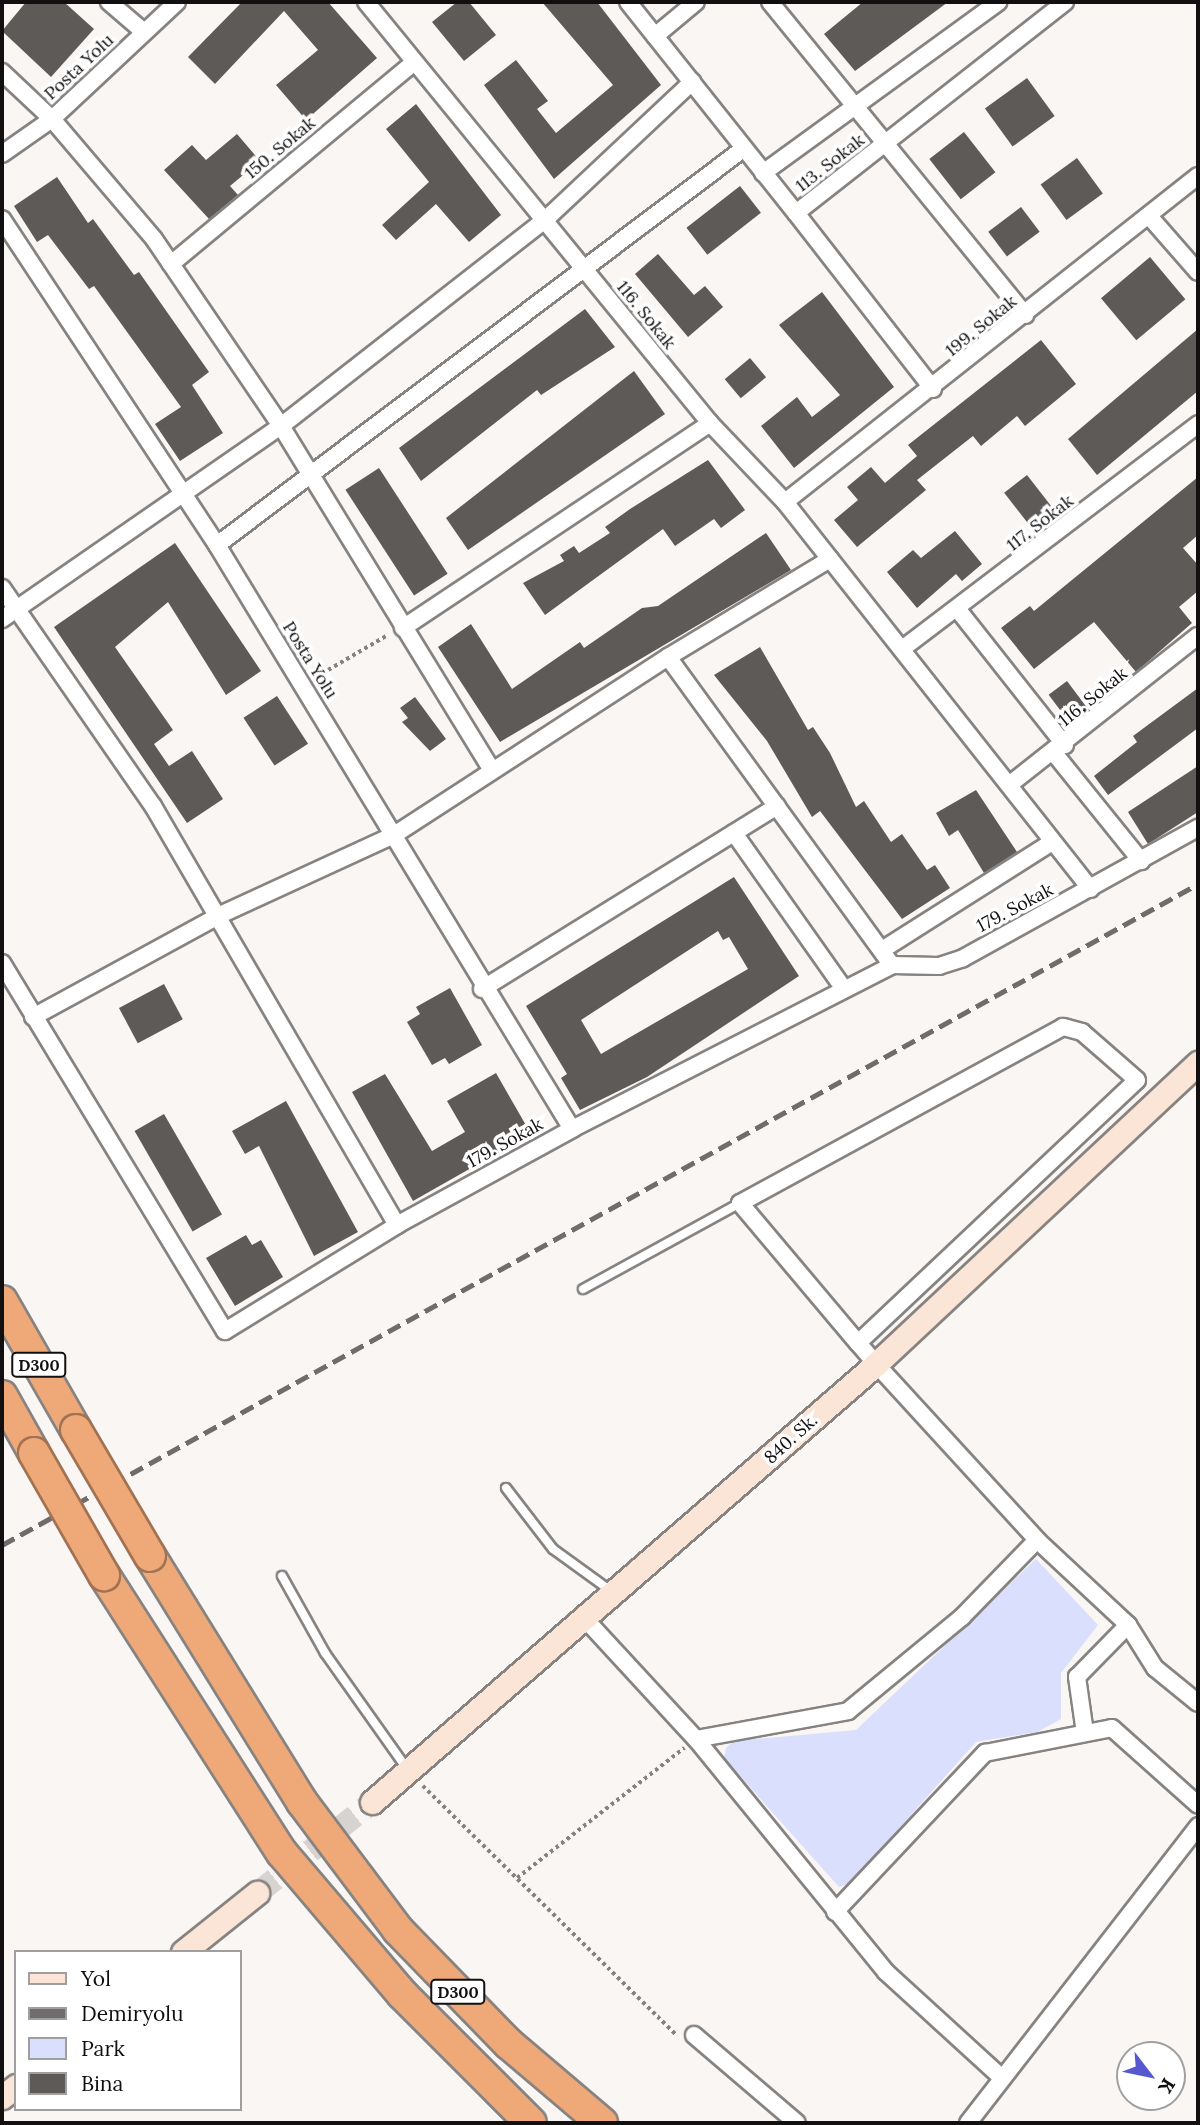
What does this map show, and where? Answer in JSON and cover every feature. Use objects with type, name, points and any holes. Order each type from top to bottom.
[{"type":"highway","name":"D300","points":[[2,1301],[150,1556],[302,1802],[398,1930],[509,2044],[601,2123]]},
{"type":"highway","name":"D300","points":[[2,1396],[104,1575],[282,1853],[402,1994],[531,2123]]},
{"type":"street","points":[[109,2],[144,32]]},
{"type":"street","name":"Posta Yolu","points":[[2,154],[52,119],[177,2]]},
{"type":"street","name":"116. Sokak","points":[[366,2],[710,423],[785,502],[1091,889]]},
{"type":"street","name":"113. Sokak","points":[[628,2],[796,213],[1065,2]]},
{"type":"street","points":[[655,36],[696,2]]},
{"type":"street","points":[[770,2],[1026,315]]},
{"type":"street","points":[[763,173],[998,2]]},
{"type":"street","name":"150. Sokak","points":[[171,264],[414,62]]},
{"type":"street","points":[[2,72],[52,119],[171,264],[281,426],[491,768]]},
{"type":"street","points":[[2,619],[185,496],[281,426],[545,220],[692,82]]},
{"type":"street","points":[[217,545],[313,478],[743,149]]},
{"type":"street","name":"199. Sokak","points":[[785,502],[933,389],[1198,176]]},
{"type":"street","points":[[796,213],[933,389]]},
{"type":"street","points":[[1149,216],[1198,272]]},
{"type":"street","name":"Posta Yolu","points":[[2,219],[217,545],[394,835],[482,989],[572,1129]]},
{"type":"street","points":[[403,628],[710,423]]},
{"type":"street","name":"117. Sokak","points":[[902,649],[960,611],[1198,424]]},
{"type":"street","points":[[33,1017],[218,916],[394,835],[491,768],[830,559]]},
{"type":"street","points":[[2,588],[153,806],[397,1225]]},
{"type":"street","points":[[960,611],[1141,861]]},
{"type":"street","name":"116. Sokak","points":[[1009,785],[1059,749],[1198,636]]},
{"type":"street","points":[[668,657],[892,965]]},
{"type":"street","points":[[482,989],[777,806]]},
{"type":"street","name":"179. Sokak","points":[[2,963],[225,1331],[397,1225],[572,1129],[892,965],[939,966],[963,958],[1198,828]]},
{"type":"street","points":[[734,833],[844,989]]},
{"type":"street","points":[[882,950],[1052,842]]},
{"type":"street","points":[[858,1343],[1137,1080],[1083,1032],[1063,1027],[740,1203],[858,1343],[876,1364],[1037,1540],[1128,1626],[1155,1668],[1198,1703]]},
{"type":"street","name":"840. Sk.","points":[[372,1802],[587,1621],[876,1364],[1198,1063]]},
{"type":"street","points":[[696,1738],[848,1712],[962,1617],[1037,1540]]},
{"type":"street","points":[[587,1621],[696,1738],[886,1972],[1001,2077]]},
{"type":"street","points":[[1085,1733],[1077,1677],[1128,1626]]},
{"type":"street","points":[[835,1912],[985,1753],[1112,1728],[1198,1805]]},
{"type":"street","points":[[968,2123],[1198,1826]]},
{"type":"street","points":[[186,1950],[257,1893]]},
{"type":"street","points":[[694,2035],[797,2123]]},
{"type":"lane","points":[[583,1289],[740,1203]]},
{"type":"lane","points":[[506,1489],[553,1549],[616,1595]]},
{"type":"lane","points":[[282,1576],[325,1653],[408,1771]]},
{"type":"path","points":[[303,686],[403,628]]},
{"type":"path","points":[[517,1878],[696,1738]]},
{"type":"path","points":[[408,1771],[676,2035]]},
{"type":"green space","points":[[1036,1559],[1098,1625],[1061,1673],[1061,1719],[1037,1732],[976,1742],[850,1883],[839,1887],[724,1758],[726,1748],[733,1741],[856,1730]]},
{"type":"building","points":[[26,2],[64,2],[94,29],[51,77],[2,31]]},
{"type":"building","points":[[242,2],[328,2],[377,58],[306,120],[276,85],[318,50],[284,11],[215,84],[188,57]]},
{"type":"building","points":[[457,2],[469,2],[496,35],[464,61],[432,22]]},
{"type":"building","points":[[542,2],[597,2],[661,85],[554,179],[484,85],[516,60],[548,101],[537,109],[556,133],[613,85]]},
{"type":"building","points":[[863,2],[948,2],[855,71],[824,34]]},
{"type":"building","points":[[1027,78],[1055,116],[1013,147],[985,109]]},
{"type":"building","points":[[416,104],[501,215],[469,242],[436,204],[396,240],[382,225],[429,182],[386,129]]},
{"type":"building","points":[[964,132],[995,172],[961,199],[929,159]]},
{"type":"building","points":[[237,134],[260,161],[230,186],[238,195],[209,219],[164,170],[192,145],[206,160]]},
{"type":"building","points":[[1077,158],[1103,194],[1066,220],[1041,184]]},
{"type":"building","points":[[57,177],[88,223],[93,219],[134,275],[139,272],[209,372],[192,385],[223,433],[180,461],[155,424],[181,407],[94,286],[89,289],[48,235],[37,242],[14,206]]},
{"type":"building","points":[[740,186],[761,213],[707,255],[686,228]]},
{"type":"building","points":[[1021,207],[1040,232],[1007,256],[988,232]]},
{"type":"building","points":[[658,254],[694,295],[705,286],[723,307],[688,337],[635,274]]},
{"type":"building","points":[[1150,257],[1185,299],[1136,340],[1101,298]]},
{"type":"building","points":[[822,292],[894,387],[794,468],[761,426],[797,397],[812,417],[840,395],[779,325]]},
{"type":"building","points":[[585,309],[615,347],[541,395],[537,390],[421,481],[399,448]]},
{"type":"building","points":[[1198,329],[1198,391],[1097,475],[1068,439]]},
{"type":"building","points":[[1041,340],[1076,384],[1025,426],[1017,416],[981,446],[973,436],[917,480],[926,490],[857,547],[834,520],[858,500],[847,487],[871,467],[885,483],[917,456],[908,445]]},
{"type":"building","points":[[750,358],[766,377],[741,398],[725,379]]},
{"type":"building","points":[[634,371],[665,414],[468,550],[446,518]]},
{"type":"building","points":[[708,460],[745,510],[721,528],[714,519],[675,546],[663,529],[545,615],[523,583],[564,561],[560,555],[574,546],[579,553],[610,533],[605,527]]},
{"type":"building","points":[[379,468],[448,574],[414,595],[345,490]]},
{"type":"building","points":[[1027,475],[1053,509],[1031,527],[1004,493]]},
{"type":"building","points":[[1198,477],[1198,535],[1183,548],[1198,565],[1198,591],[1179,607],[1192,623],[1136,672],[1094,622],[1034,669],[1001,628],[1030,606],[1034,611]]},
{"type":"building","points":[[955,531],[982,564],[962,581],[956,574],[917,608],[887,572],[913,550],[921,558]]},
{"type":"building","points":[[766,533],[791,570],[500,742],[438,647],[471,624],[512,689],[580,642],[584,648],[642,608],[658,606]]},
{"type":"building","points":[[175,543],[261,671],[226,695],[168,602],[115,647],[173,730],[154,744],[169,766],[192,751],[223,799],[187,823],[54,627]]},
{"type":"building","points":[[760,647],[808,730],[813,727],[830,753],[856,807],[864,801],[891,842],[902,834],[927,870],[935,865],[950,888],[902,919],[820,811],[812,817],[767,741],[714,675]]},
{"type":"building","points":[[1067,681],[1088,709],[1070,723],[1049,695]]},
{"type":"building","points":[[1198,688],[1198,728],[1108,795],[1094,776],[1137,742],[1133,736]]},
{"type":"building","points":[[277,696],[308,744],[274,766],[243,718]]},
{"type":"building","points":[[415,697],[446,739],[430,751],[402,722],[408,718],[400,708]]},
{"type":"building","points":[[1198,766],[1198,812],[1148,844],[1128,812]]},
{"type":"building","points":[[976,790],[1017,852],[984,873],[958,830],[949,836],[936,813]]},
{"type":"building","points":[[734,877],[799,976],[647,1077],[580,1110],[561,1078],[567,1074],[526,1006]],"holes":[[[718,931],[723,940],[729,937],[748,969],[601,1054],[581,1020]]]},
{"type":"building","points":[[164,984],[183,1019],[138,1043],[119,1008]]},
{"type":"building","points":[[450,988],[482,1045],[449,1064],[445,1058],[432,1065],[407,1022],[420,1014],[416,1007]]},
{"type":"building","points":[[496,1073],[531,1134],[413,1201],[352,1092],[385,1074],[432,1151],[465,1132],[447,1101]]},
{"type":"building","points":[[286,1101],[358,1232],[314,1256],[259,1146],[245,1154],[232,1131]]},
{"type":"building","points":[[164,1114],[222,1214],[193,1231],[135,1131]]},
{"type":"building","points":[[246,1235],[252,1245],[261,1240],[283,1277],[235,1306],[206,1258]]},
{"type":"tunnel","points":[[257,1893],[372,1802]]},
{"type":"railway","points":[[2,1545],[1198,884]]}]
